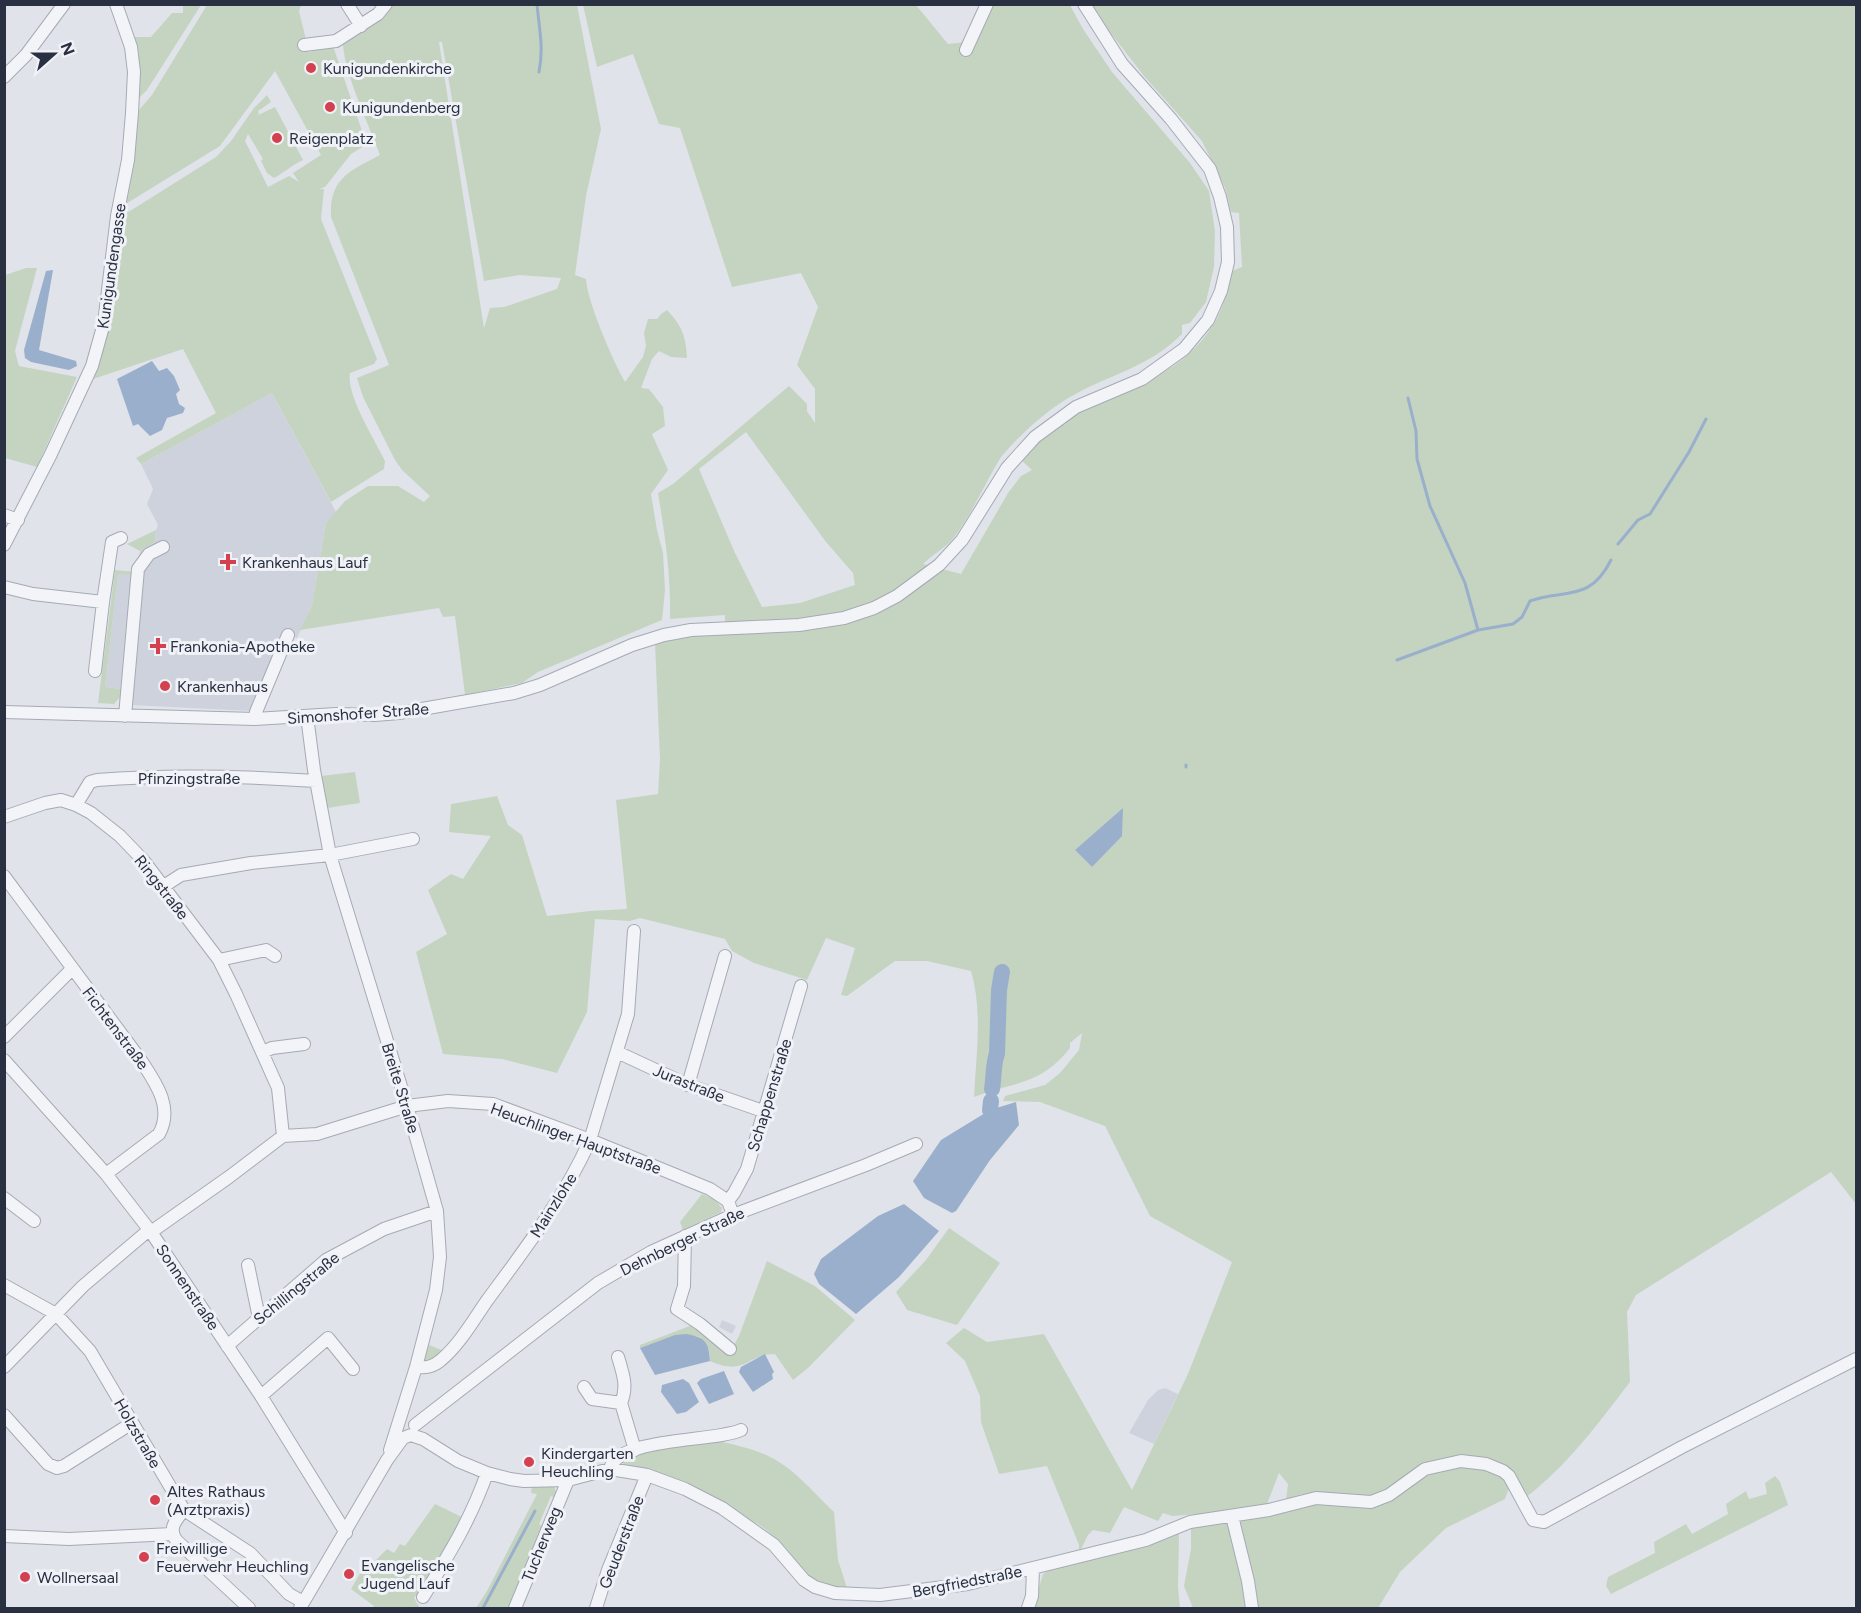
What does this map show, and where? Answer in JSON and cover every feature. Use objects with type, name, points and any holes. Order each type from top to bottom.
[{"type":"street","name":"Kunigundengasse","points":[[4,544],[93,366],[104,323],[117,216],[128,160],[134,72],[131,47],[116,4]]},
{"type":"street","points":[[347,4],[361,26]]},
{"type":"street","points":[[304,45],[336,41],[378,14],[386,4]]},
{"type":"street","points":[[966,50],[987,4]]},
{"type":"street","name":"Simonshofer Straße","points":[[4,712],[255,719],[391,713],[514,693],[540,685],[632,645],[664,635],[691,630],[799,625],[844,618],[874,608],[897,596],[939,565],[962,540],[1008,468],[1035,436],[1076,407],[1142,378],[1184,349],[1208,320],[1221,291],[1228,262],[1227,227],[1221,197],[1210,169],[1171,119],[1122,64],[1084,4]]},
{"type":"street","points":[[4,77],[26,55],[59,7]]},
{"type":"street","points":[[4,515],[18,520]]},
{"type":"street","points":[[94,672],[112,542],[120,538]]},
{"type":"street","points":[[125,716],[138,569],[149,554],[163,547]]},
{"type":"street","points":[[4,587],[33,594],[103,602]]},
{"type":"street","points":[[255,719],[288,634]]},
{"type":"street","name":"Breite Straße","points":[[307,716],[330,855],[437,1211],[440,1257],[438,1279],[416,1367],[387,1460]]},
{"type":"street","name":"Pfinzingstraße","points":[[76,805],[90,782],[97,780],[176,776],[316,781]]},
{"type":"street","name":"Ringstraße","points":[[4,817],[61,800],[91,813],[120,836],[144,861],[219,960],[278,1088],[283,1136]]},
{"type":"street","points":[[164,886],[181,874],[251,863],[330,855],[413,839]]},
{"type":"street","name":"Fichtenstraße","points":[[4,876],[140,1059],[159,1089],[164,1103],[164,1125],[159,1134],[106,1174]]},
{"type":"street","name":"Mainzlohe","points":[[416,1367],[427,1368],[441,1359],[463,1334],[540,1228],[571,1180],[590,1140],[628,1014],[634,931]]},
{"type":"street","points":[[219,960],[266,950],[275,956]]},
{"type":"street","points":[[688,1085],[725,956]]},
{"type":"street","points":[[4,1037],[72,969]]},
{"type":"street","name":"Schappenstraße","points":[[728,1201],[747,1169],[801,986]]},
{"type":"street","points":[[263,1052],[272,1048],[304,1044]]},
{"type":"street","name":"Jurastraße","points":[[616,1052],[688,1085],[763,1111]]},
{"type":"street","name":"Sonnenstraße","points":[[7,1068],[106,1174],[150,1231],[261,1396],[346,1533]]},
{"type":"street","name":"Heuchlinger Hauptstraße","points":[[283,1136],[317,1134],[407,1106],[448,1101],[493,1104],[590,1140],[710,1189],[728,1201]]},
{"type":"street","points":[[4,1367],[105,1266],[283,1136]]},
{"type":"street","name":"Dehnberger Straße","points":[[416,1430],[598,1283],[651,1252],[733,1215],[916,1144]]},
{"type":"street","points":[[4,1198],[34,1221]]},
{"type":"street","points":[[728,1201],[733,1215]]},
{"type":"street","name":"Schillingstraße","points":[[227,1346],[326,1260],[384,1228],[437,1211]]},
{"type":"street","points":[[685,1236],[684,1286],[677,1309],[730,1348]]},
{"type":"street","points":[[248,1265],[259,1318]]},
{"type":"street","name":"Holzstraße","points":[[4,1285],[56,1314],[90,1351],[184,1510],[250,1553],[301,1605]]},
{"type":"street","points":[[261,1396],[328,1338],[353,1369]]},
{"type":"street","points":[[618,1357],[626,1381],[626,1391],[621,1402],[635,1450]]},
{"type":"street","name":"Bergfriedstraße","points":[[416,1430],[458,1461],[487,1473],[524,1481],[568,1480],[610,1469],[647,1475],[685,1489],[722,1508],[774,1545],[804,1580],[814,1587],[835,1593],[880,1595],[968,1584],[1146,1540],[1190,1522],[1232,1516],[1316,1498],[1371,1502],[1389,1495],[1425,1469],[1461,1461],[1486,1464],[1503,1471],[1509,1476],[1533,1520],[1544,1522],[1682,1447],[1857,1359]]},
{"type":"street","points":[[584,1387],[592,1399],[621,1402]]},
{"type":"street","points":[[4,1415],[48,1464],[57,1468],[64,1466],[132,1423]]},
{"type":"street","points":[[301,1605],[346,1533],[387,1460],[403,1438],[416,1430],[400,1417]]},
{"type":"street","points":[[610,1469],[611,1463],[635,1450],[670,1441],[730,1435],[741,1430]]},
{"type":"street","points":[[423,1597],[458,1540],[487,1473]]},
{"type":"street","name":"Geuderstraße","points":[[596,1608],[608,1570],[647,1475]]},
{"type":"street","name":"Tucherweg","points":[[515,1608],[568,1480]]},
{"type":"street","points":[[184,1510],[173,1525],[172,1534],[249,1608]]},
{"type":"street","points":[[1232,1516],[1248,1581],[1252,1608]]},
{"type":"street","points":[[4,1536],[69,1539],[172,1534]]},
{"type":"street","points":[[1028,1608],[1032,1596],[1033,1569]]},
{"type":"shaded area","name":"Krankenhaus Lauf","points":[[272,393],[336,512],[326,523],[312,606],[297,638],[286,634],[252,711],[130,705],[131,690],[105,687],[118,573],[135,572],[140,551],[155,542],[158,525],[147,504],[153,489],[141,464]]},
{"type":"shaded area","points":[[722,1320],[736,1326],[732,1334],[719,1327]]},
{"type":"shaded area","points":[[1165,1388],[1178,1394],[1154,1444],[1129,1433],[1148,1400],[1158,1390]]},
{"type":"green space","points":[[183,5],[201,5],[147,90],[138,99],[139,52],[133,37],[151,37],[172,13],[183,13]]},
{"type":"green space","points":[[207,5],[301,5],[299,11],[309,52],[333,46],[363,134],[364,146],[351,154],[325,187],[319,189],[324,189],[321,219],[377,359],[374,364],[350,373],[350,382],[352,393],[368,430],[385,461],[384,469],[331,502],[272,393],[141,464],[136,458],[216,413],[183,349],[93,379],[111,318],[122,216],[216,157],[267,95],[271,102],[258,111],[259,114],[256,116],[275,107],[303,160],[274,178],[267,173],[261,161],[263,159],[248,134],[245,141],[268,187],[289,176],[299,182],[293,173],[321,155],[275,71],[220,146],[124,205],[135,152],[139,110],[152,95]]},
{"type":"green space","points":[[390,5],[577,5],[601,129],[586,196],[575,275],[586,279],[596,316],[625,382],[643,357],[646,346],[644,333],[648,319],[657,319],[667,310],[682,332],[687,358],[671,357],[659,351],[652,359],[641,388],[649,389],[663,407],[665,426],[652,434],[668,470],[651,494],[663,553],[665,590],[662,620],[538,672],[522,683],[465,695],[455,616],[443,617],[439,608],[300,630],[312,606],[326,523],[345,501],[368,486],[398,486],[424,502],[430,496],[402,470],[395,460],[363,397],[357,378],[389,365],[331,217],[334,193],[343,177],[380,155],[348,71],[343,45],[383,14]],"holes":[[[439,42],[442,42],[484,281],[519,275],[561,278],[557,289],[504,307],[490,308],[484,328]]]},
{"type":"green space","points":[[583,5],[916,5],[948,44],[966,42],[986,5],[1070,5],[1112,72],[1190,163],[1209,191],[1215,231],[1214,267],[1206,302],[1190,323],[1182,325],[1182,334],[1169,346],[1142,363],[1060,403],[1033,424],[1009,448],[1001,457],[955,536],[923,564],[961,574],[1008,493],[1021,476],[1032,470],[1021,460],[1028,452],[1070,417],[1159,375],[1189,354],[1202,340],[1217,317],[1232,271],[1242,267],[1239,213],[1231,212],[1225,188],[1202,141],[1144,76],[1091,5],[1856,5],[1856,1204],[1831,1172],[1636,1295],[1627,1312],[1630,1382],[1594,1429],[1555,1472],[1525,1498],[1514,1475],[1505,1499],[1446,1528],[1400,1572],[1378,1608],[1193,1608],[1184,1586],[1191,1549],[1191,1528],[1317,1500],[1302,1494],[1286,1500],[1288,1484],[1279,1473],[1265,1509],[1172,1516],[1163,1513],[1158,1521],[1124,1507],[1110,1533],[1093,1530],[1079,1553],[1079,1545],[1047,1466],[999,1474],[981,1422],[980,1396],[965,1361],[946,1343],[964,1328],[987,1342],[1044,1334],[1132,1490],[1188,1374],[1232,1262],[1150,1216],[1105,1126],[1040,1102],[1003,1101],[1005,1096],[1045,1085],[1060,1073],[1079,1050],[1082,1033],[1070,1043],[1070,1048],[1059,1060],[1037,1076],[974,1097],[978,1018],[971,971],[927,961],[895,961],[847,996],[841,995],[855,948],[826,938],[807,980],[754,963],[732,951],[725,939],[640,918],[630,921],[595,919],[587,1012],[557,1073],[502,1059],[443,1054],[416,952],[447,934],[428,890],[451,874],[463,879],[491,836],[449,832],[451,804],[497,796],[508,825],[522,835],[547,916],[627,909],[616,800],[658,794],[660,759],[655,643],[691,636],[725,633],[725,615],[670,619],[668,571],[658,493],[673,484],[789,386],[807,404],[807,411],[815,423],[815,389],[797,365],[818,307],[801,273],[732,287],[680,128],[659,124],[633,54],[597,67]],"holes":[[[746,432],[826,542],[853,573],[855,585],[800,603],[762,607],[735,553],[699,469]],[[1123,809],[1092,867],[1075,850]]]},
{"type":"green space","points":[[26,268],[37,268],[15,351],[19,366],[77,377],[37,467],[5,458],[5,275]]},
{"type":"green space","points":[[156,530],[155,542],[140,551],[127,544]]},
{"type":"green space","points":[[115,570],[135,572],[135,575],[118,574],[105,687],[122,689],[120,697],[114,704],[98,703]]},
{"type":"green space","points":[[355,772],[360,803],[327,808],[321,776]]},
{"type":"green space","points":[[702,1194],[714,1199],[722,1208],[721,1212],[683,1230],[680,1222]]},
{"type":"green space","points":[[949,1228],[1000,1263],[957,1325],[907,1310],[896,1292],[926,1260]]},
{"type":"green space","points":[[767,1261],[815,1286],[855,1320],[808,1368],[793,1380],[775,1354],[758,1357],[739,1366],[731,1367],[710,1361],[709,1350],[700,1337],[677,1336],[640,1348],[640,1345],[695,1324],[734,1345]]},
{"type":"green space","points":[[429,1345],[444,1351],[441,1355],[424,1361]]},
{"type":"green space","points":[[716,1441],[748,1448],[776,1460],[802,1480],[834,1512],[838,1560],[847,1588],[830,1585],[807,1574],[765,1529],[718,1500],[672,1477],[640,1467],[624,1465],[622,1460],[656,1447]]},
{"type":"green space","points":[[1775,1476],[1780,1482],[1788,1505],[1611,1594],[1606,1586],[1608,1577],[1655,1553],[1654,1542],[1686,1524],[1692,1534],[1728,1514],[1726,1504],[1746,1491],[1749,1499],[1767,1494],[1765,1483]]},
{"type":"green space","points":[[532,1486],[554,1486],[557,1495],[555,1498],[551,1496],[539,1524],[545,1527],[510,1608],[476,1608],[537,1494],[531,1493]]},
{"type":"green space","points":[[435,1504],[466,1519],[449,1551],[414,1598],[420,1608],[373,1608],[374,1606],[351,1589],[362,1570],[368,1573],[375,1561],[387,1549],[394,1553],[400,1544],[405,1546]]},
{"type":"green space","points":[[1179,1534],[1180,1608],[1033,1608],[1043,1574],[1051,1569],[1147,1547]]},
{"type":"water","points":[[53,270],[39,350],[76,361],[77,366],[69,370],[31,362],[25,358],[24,350],[46,271]]},
{"type":"water","points":[[152,361],[159,371],[167,368],[174,376],[180,390],[176,394],[179,404],[185,408],[183,413],[167,418],[162,430],[150,436],[138,424],[133,426],[117,379]]},
{"type":"water","points":[[1123,808],[1122,836],[1092,867],[1075,850]]},
{"type":"water","points":[[1016,1102],[1019,1125],[990,1160],[956,1211],[952,1213],[924,1198],[913,1181],[941,1140],[990,1110]]},
{"type":"water","points":[[904,1204],[939,1231],[899,1277],[856,1314],[819,1284],[814,1274],[821,1259],[878,1216]]},
{"type":"water","points":[[686,1334],[697,1337],[707,1344],[710,1361],[655,1375],[640,1348],[675,1335]]},
{"type":"water","points":[[765,1354],[774,1372],[773,1379],[753,1392],[739,1372],[741,1367]]},
{"type":"water","points":[[724,1371],[734,1394],[709,1404],[697,1383],[701,1379]]},
{"type":"water","points":[[683,1379],[689,1383],[699,1402],[686,1412],[677,1414],[661,1392],[662,1385]]},
{"type":"waterway","points":[[537,4],[541,46],[539,72]]},
{"type":"waterway","points":[[1408,398],[1416,431],[1417,459],[1430,506],[1465,583],[1478,630]]},
{"type":"waterway","points":[[1618,544],[1638,520],[1650,514],[1689,452],[1706,419]]},
{"type":"waterway","points":[[1397,660],[1478,630],[1513,624],[1522,617],[1530,601],[1586,588],[1595,582],[1611,560]]},
{"type":"waterway","points":[[992,1089],[997,1054],[999,990],[1002,972]]},
{"type":"waterway","points":[[990,1110],[991,1101]]},
{"type":"waterway","points":[[483,1608],[535,1511]]},
{"type":"place","name":"Kunigundenkirche","points":[[311,68]]},
{"type":"place","name":"Kunigundenberg","points":[[330,107]]},
{"type":"place","name":"Reigenplatz","points":[[277,138]]},
{"type":"place","name":"Krankenhaus Lauf","points":[[228,562]]},
{"type":"place","name":"Frankonia-Apotheke","points":[[158,646]]},
{"type":"place","name":"Krankenhaus","points":[[165,686]]},
{"type":"place","name":"Kindergarten Heuchling","points":[[529,1462]]},
{"type":"place","name":"Altes Rathaus (Arztpraxis)","points":[[155,1500]]},
{"type":"place","name":"Freiwillige Feuerwehr Heuchling","points":[[144,1557]]},
{"type":"place","name":"Evangelische Jugend Lauf","points":[[349,1574]]},
{"type":"place","name":"Wollnersaal","points":[[25,1577]]}]
